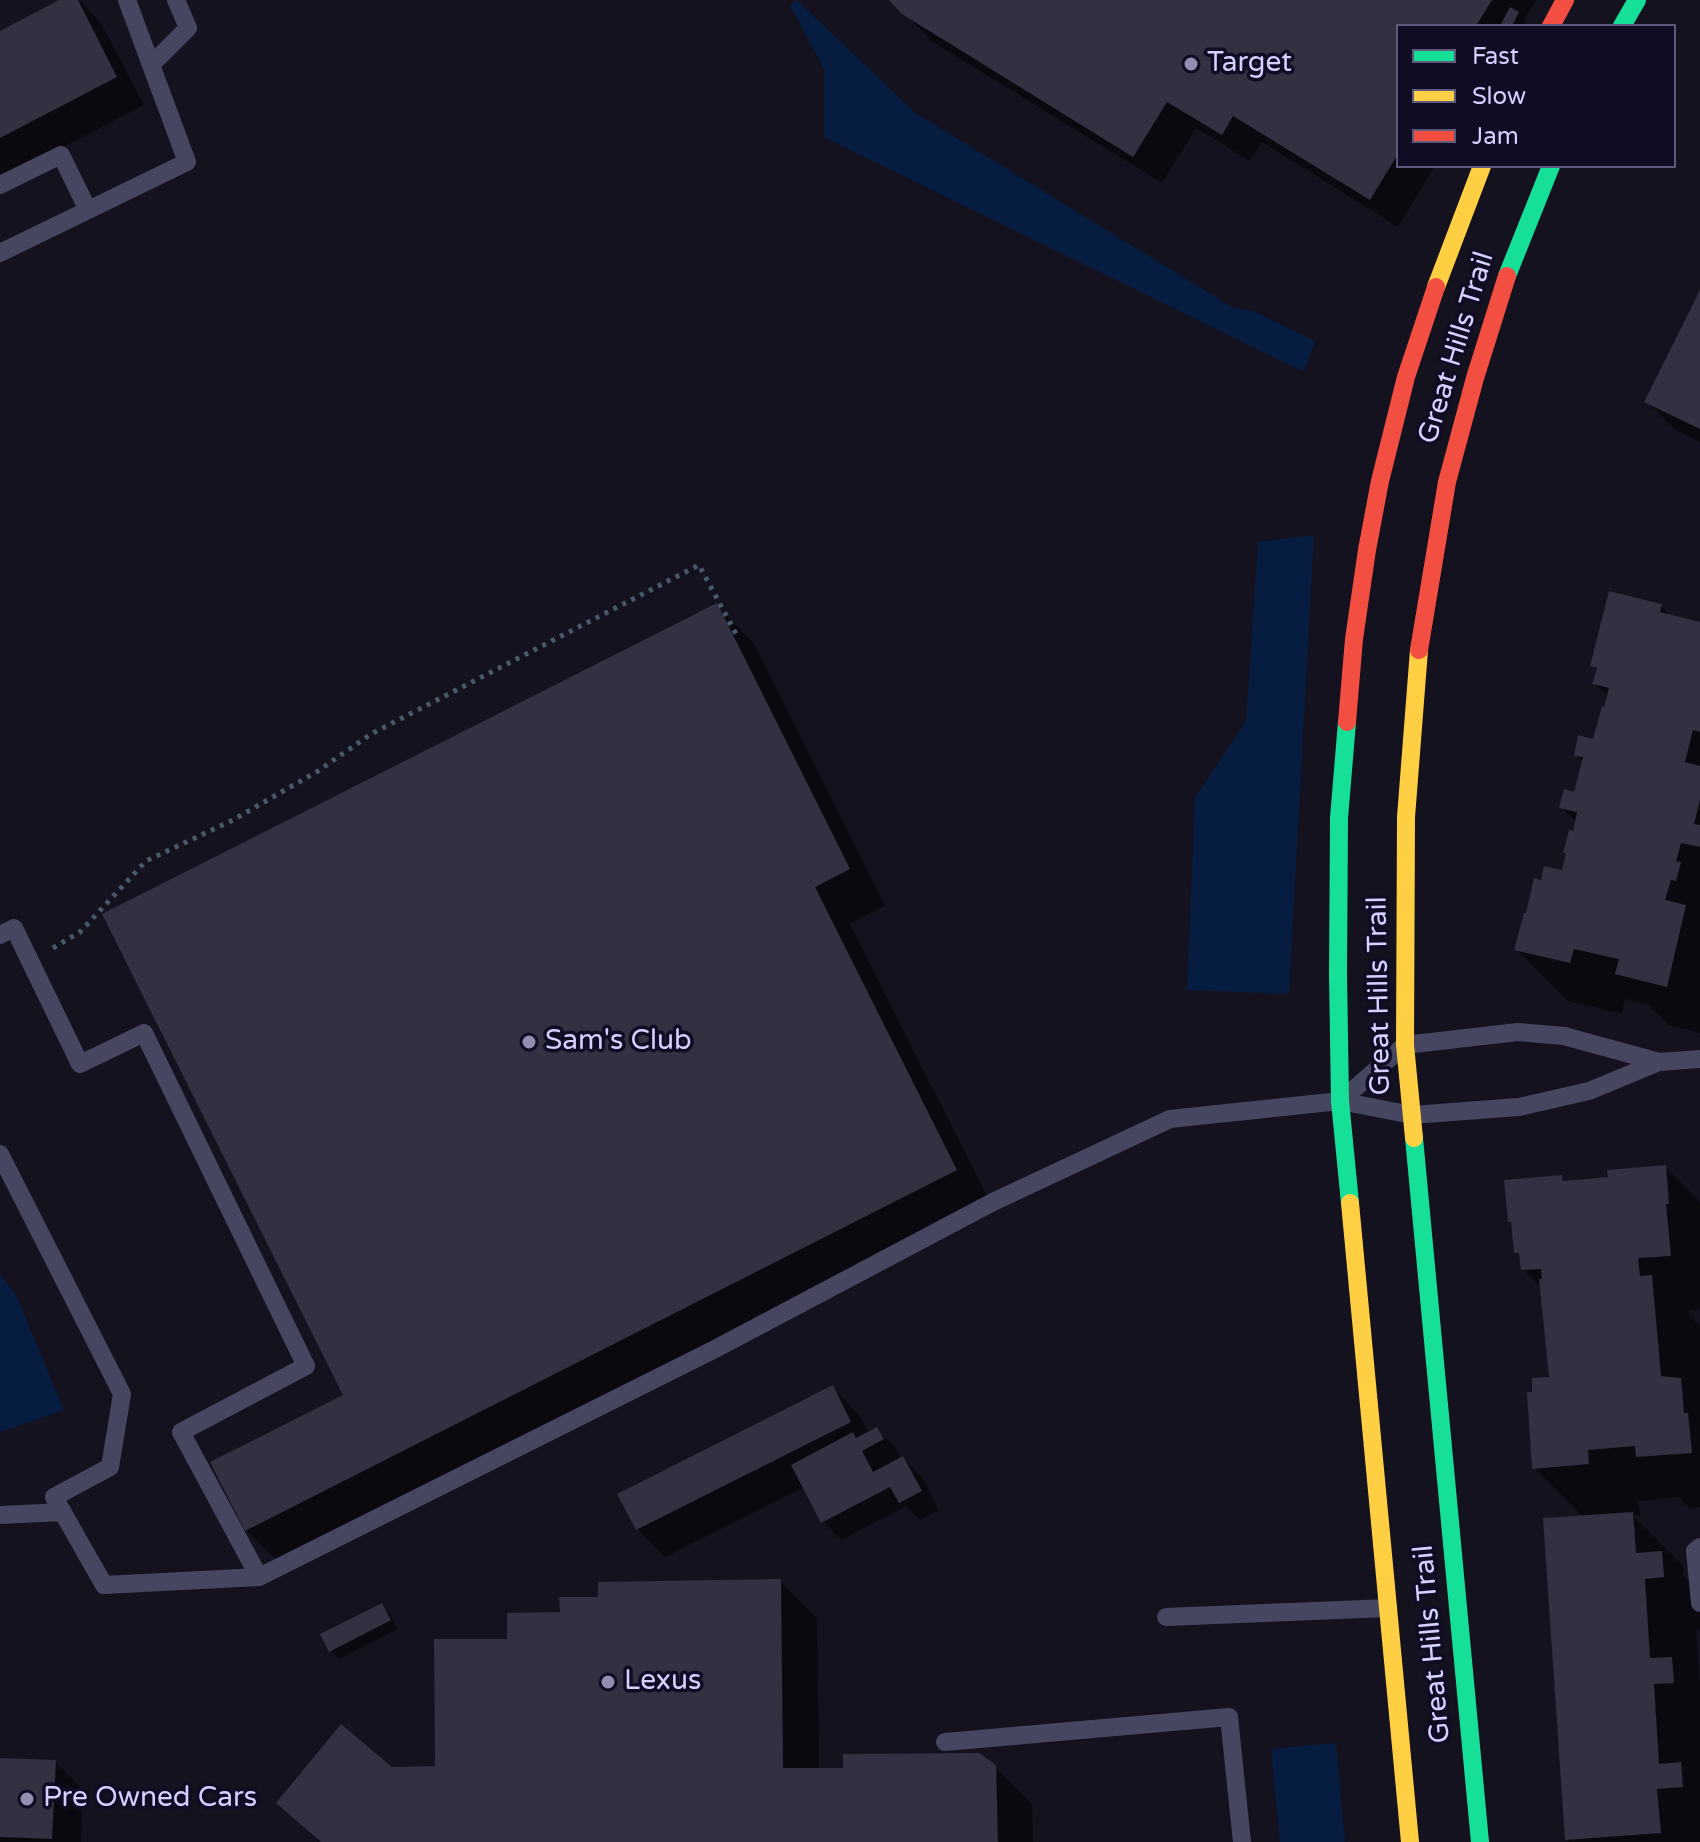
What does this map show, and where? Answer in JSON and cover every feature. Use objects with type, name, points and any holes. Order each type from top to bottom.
[{"type":"street","points":[[1552,24],[1565,0]]},
{"type":"street","points":[[1623,24],[1637,0]]},
{"type":"street","name":"Great Hills Trail","points":[[1410,1842],[1340,1101],[1339,818],[1354,639],[1380,481],[1406,377],[1443,266],[1481,168]]},
{"type":"street","name":"Great Hills Trail","points":[[1480,1842],[1405,1045],[1406,817],[1420,637],[1447,482],[1510,265],[1550,168]]},
{"type":"lane","points":[[0,253],[187,162],[127,0]]},
{"type":"lane","points":[[151,65],[188,28],[176,0]]},
{"type":"lane","points":[[0,185],[61,155],[88,210]]},
{"type":"lane","points":[[0,935],[14,928],[80,1064],[144,1033],[306,1366],[181,1432],[259,1577]]},
{"type":"lane","points":[[1340,1101],[1405,1045],[1518,1032],[1564,1036],[1659,1062]]},
{"type":"lane","points":[[0,1154],[122,1394],[110,1467],[54,1497],[104,1585],[259,1577],[715,1349],[993,1202],[1170,1119],[1340,1101],[1412,1115],[1519,1107],[1589,1091],[1659,1062],[1700,1059]]},
{"type":"lane","points":[[0,1515],[63,1512]]},
{"type":"lane","points":[[1700,1547],[1695,1551],[1700,1603]]},
{"type":"lane","points":[[1166,1617],[1388,1608]]},
{"type":"lane","points":[[945,1742],[1229,1717],[1242,1842]]},
{"type":"path","points":[[52,949],[80,932],[146,861],[233,820],[318,771],[371,734],[699,565],[736,634]]},
{"type":"water","points":[[797,0],[914,112],[1232,307],[1253,311],[1315,341],[1304,372],[824,137],[824,69],[790,5]]},
{"type":"water","points":[[1314,535],[1289,994],[1187,990],[1195,798],[1246,721],[1258,542]]},
{"type":"water","points":[[0,1274],[17,1297],[64,1410],[0,1432]]},
{"type":"water","points":[[1336,1743],[1345,1842],[1280,1842],[1271,1749]]},
{"type":"building","points":[[59,0],[78,0],[117,77],[0,138],[0,31]]},
{"type":"building","name":"Target","points":[[889,0],[1492,0],[1477,24],[1396,24],[1396,157],[1370,200],[1233,116],[1222,135],[1167,102],[1133,157],[902,14]]},
{"type":"building","points":[[1510,7],[1519,12],[1513,24],[1501,24]]},
{"type":"building","points":[[1700,290],[1700,429],[1644,402]]},
{"type":"building","points":[[1609,591],[1662,604],[1660,612],[1700,622],[1700,732],[1693,730],[1685,762],[1700,766],[1700,800],[1694,824],[1700,825],[1700,847],[1681,843],[1676,861],[1681,862],[1676,881],[1671,880],[1665,900],[1686,905],[1667,987],[1615,974],[1619,959],[1574,949],[1570,963],[1514,950],[1534,878],[1541,880],[1544,866],[1562,870],[1569,830],[1573,831],[1577,812],[1559,808],[1564,789],[1574,792],[1583,757],[1574,756],[1578,735],[1593,739],[1609,688],[1592,684],[1597,668],[1590,666]]},
{"type":"building","name":"Sam's Club","points":[[717,603],[850,869],[815,887],[957,1170],[245,1531],[210,1462],[343,1395],[102,914]]},
{"type":"building","points":[[1666,1165],[1671,1256],[1638,1258],[1640,1276],[1652,1275],[1661,1376],[1681,1378],[1692,1453],[1636,1457],[1635,1446],[1588,1450],[1589,1464],[1532,1469],[1527,1392],[1532,1392],[1532,1378],[1549,1377],[1539,1279],[1542,1279],[1541,1269],[1521,1270],[1519,1253],[1514,1253],[1504,1180],[1562,1175],[1563,1181],[1608,1177],[1607,1170]]},
{"type":"building","points":[[833,1385],[851,1422],[636,1530],[617,1494]]},
{"type":"building","points":[[877,1427],[884,1439],[862,1451],[873,1472],[903,1456],[922,1491],[899,1503],[890,1487],[821,1523],[791,1465],[853,1432],[856,1438]]},
{"type":"building","points":[[1633,1512],[1636,1553],[1662,1551],[1664,1577],[1645,1579],[1650,1658],[1672,1657],[1674,1683],[1654,1684],[1659,1764],[1681,1762],[1683,1787],[1657,1789],[1661,1833],[1565,1840],[1543,1518]]},
{"type":"building","name":"Lexus","points":[[781,1579],[783,1768],[843,1768],[843,1754],[979,1753],[996,1765],[998,1842],[321,1842],[276,1803],[341,1724],[392,1767],[435,1766],[434,1639],[507,1639],[507,1613],[560,1612],[559,1597],[598,1597],[598,1582]]},
{"type":"building","points":[[382,1603],[391,1620],[329,1652],[320,1634]]},
{"type":"building","name":"Pre Owned Cars","points":[[0,1758],[56,1760],[52,1839],[0,1837]]},
{"type":"traffic: fast","points":[[1623,24],[1637,0]]},
{"type":"traffic: fast","points":[[1507,276],[1550,168]]},
{"type":"traffic: fast","points":[[1347,722],[1339,818],[1338,974],[1340,1101],[1350,1203]]},
{"type":"traffic: fast","points":[[1414,1138],[1480,1842]]},
{"type":"traffic: slow","points":[[1436,287],[1481,168]]},
{"type":"traffic: slow","points":[[1414,1138],[1405,1045],[1406,817],[1419,650]]},
{"type":"traffic: slow","points":[[1350,1203],[1410,1842]]},
{"type":"traffic: jam","points":[[1552,24],[1565,0]]},
{"type":"traffic: jam","points":[[1419,650],[1447,482],[1507,276]]},
{"type":"traffic: jam","points":[[1347,722],[1354,639],[1380,481],[1406,377],[1436,287]]},
{"type":"place","name":"Target","points":[[1191,64]]},
{"type":"place","name":"Sam's Club","points":[[529,1042]]},
{"type":"place","name":"Lexus","points":[[608,1682]]},
{"type":"place","name":"Pre Owned Cars","points":[[27,1799]]}]
